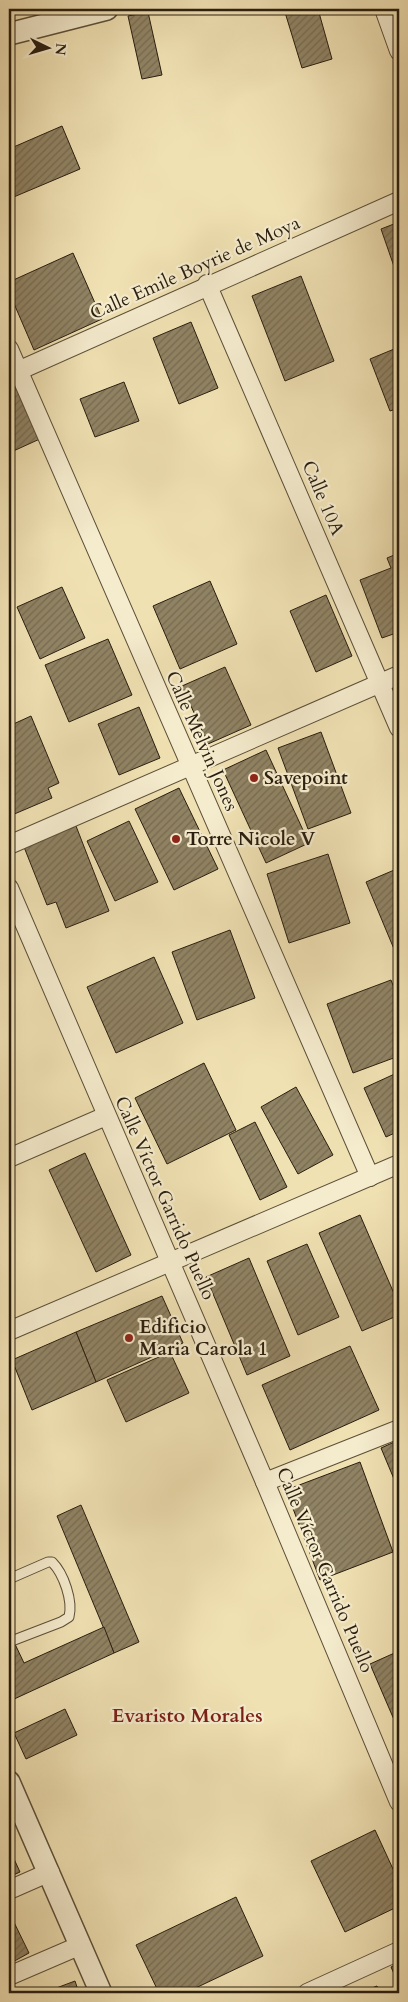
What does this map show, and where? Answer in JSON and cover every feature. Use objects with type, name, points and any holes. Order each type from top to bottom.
[{"type":"street","points":[[9,34],[107,9]]},
{"type":"street","points":[[384,9],[399,51]]},
{"type":"street","name":"Calle Emile Boyrie de Moya","points":[[13,373],[207,284],[399,201]]},
{"type":"street","name":"Calle 10A","points":[[207,284],[399,728]]},
{"type":"street","name":"Calle Melvin Jones","points":[[9,349],[13,373],[190,766],[370,1177]]},
{"type":"street","points":[[9,845],[399,675]]},
{"type":"street","name":"Calle Víctor Garrido Puello","points":[[9,888],[265,1482],[399,1802]]},
{"type":"street","points":[[9,1158],[106,1116]]},
{"type":"street","points":[[9,1331],[399,1164]]},
{"type":"street","points":[[265,1482],[399,1429]]},
{"type":"street","points":[[12,1794],[50,1872],[102,1993]]},
{"type":"street","points":[[9,1890],[50,1872]]},
{"type":"street","points":[[9,1976],[81,1945]]},
{"type":"street","points":[[307,1993],[399,1951]]},
{"type":"lane","points":[[9,1579],[52,1562],[64,1582],[71,1610],[69,1617],[61,1622],[9,1642]]},
{"type":"building","points":[[284,9],[318,9],[332,59],[302,68]]},
{"type":"building","points":[[148,12],[162,75],[142,79],[128,16]]},
{"type":"building","points":[[62,126],[80,169],[9,199],[9,149]]},
{"type":"building","points":[[399,222],[399,278],[398,278],[381,229]]},
{"type":"building","points":[[73,253],[102,319],[34,350],[9,292],[9,282]]},
{"type":"building","points":[[301,276],[334,361],[285,381],[252,296]]},
{"type":"building","points":[[191,322],[218,388],[179,404],[153,338]]},
{"type":"building","points":[[399,347],[399,408],[390,411],[370,359]]},
{"type":"building","points":[[17,378],[42,438],[9,453],[9,381]]},
{"type":"building","points":[[124,382],[139,421],[95,437],[80,399]]},
{"type":"building","points":[[399,553],[399,632],[382,638],[360,580],[391,568],[387,558]]},
{"type":"building","points":[[210,581],[237,644],[180,669],[153,606]]},
{"type":"building","points":[[62,587],[85,638],[40,659],[17,607]]},
{"type":"building","points":[[326,595],[352,656],[316,672],[290,611]]},
{"type":"building","points":[[108,639],[132,695],[69,722],[45,665]]},
{"type":"building","points":[[225,667],[251,725],[208,744],[182,686]]},
{"type":"building","points":[[139,707],[160,758],[119,775],[98,724]]},
{"type":"building","points":[[31,716],[59,783],[48,788],[52,798],[12,815],[9,809],[9,726]]},
{"type":"building","points":[[321,732],[351,813],[308,829],[278,748]]},
{"type":"building","points":[[266,750],[309,843],[266,863],[223,770]]},
{"type":"building","name":"Torre Nicole V","points":[[179,788],[218,869],[174,890],[135,809]]},
{"type":"building","points":[[129,821],[158,882],[115,901],[87,841]]},
{"type":"building","points":[[76,826],[109,911],[66,928],[56,902],[47,905],[24,847]]},
{"type":"building","points":[[328,854],[350,923],[289,943],[267,874]]},
{"type":"building","points":[[399,868],[399,961],[366,882]]},
{"type":"building","points":[[230,930],[255,998],[197,1020],[172,952]]},
{"type":"building","points":[[154,957],[183,1023],[116,1053],[87,987]]},
{"type":"building","points":[[391,980],[399,1001],[399,1056],[353,1073],[327,1004]]},
{"type":"building","points":[[204,1063],[236,1130],[167,1164],[135,1098]]},
{"type":"building","points":[[399,1072],[399,1131],[386,1137],[364,1088]]},
{"type":"building","points":[[296,1087],[333,1155],[298,1174],[261,1107]]},
{"type":"building","points":[[255,1122],[287,1187],[260,1200],[229,1135]]},
{"type":"building","points":[[85,1153],[131,1255],[96,1272],[49,1170]]},
{"type":"building","points":[[360,1215],[399,1305],[399,1315],[362,1331],[319,1233]]},
{"type":"building","points":[[307,1244],[339,1317],[298,1335],[267,1261]]},
{"type":"building","points":[[249,1258],[290,1356],[247,1375],[206,1277]]},
{"type":"building","name":"Edificio Maria Carola 1","points":[[162,1296],[183,1343],[96,1382],[76,1332]]},
{"type":"building","points":[[76,1332],[96,1382],[32,1410],[12,1360]]},
{"type":"building","points":[[350,1346],[379,1410],[290,1450],[262,1385]]},
{"type":"building","points":[[170,1352],[189,1393],[126,1422],[107,1380]]},
{"type":"building","points":[[399,1440],[399,1491],[381,1448]]},
{"type":"building","points":[[360,1462],[393,1552],[320,1580],[286,1490]]},
{"type":"building","points":[[81,1505],[139,1642],[114,1653],[57,1516]]},
{"type":"building","points":[[104,1627],[114,1653],[12,1700],[9,1693],[9,1644],[14,1642],[24,1663]]},
{"type":"building","points":[[399,1651],[399,1720],[395,1722],[370,1664]]},
{"type":"building","points":[[65,1709],[77,1735],[26,1759],[14,1733]]},
{"type":"building","points":[[375,1830],[399,1882],[399,1906],[345,1932],[311,1861]]},
{"type":"building","points":[[9,1848],[20,1872],[9,1877]]},
{"type":"building","points":[[236,1897],[263,1956],[185,1993],[159,1993],[136,1945]]},
{"type":"building","points":[[9,1912],[29,1953],[9,1964]]},
{"type":"building","points":[[399,1963],[399,1985],[391,1967]]},
{"type":"building","points":[[75,1981],[79,1993],[43,1993]]},
{"type":"building","points":[[377,1986],[380,1993],[359,1993]]},
{"type":"place","name":"Savepoint","points":[[254,778]]},
{"type":"place","name":"Torre Nicole V","points":[[176,839]]},
{"type":"place","name":"Edificio Maria Carola 1","points":[[129,1338]]},
{"type":"district","name":"Evaristo Morales","points":[[187,1715]]}]
